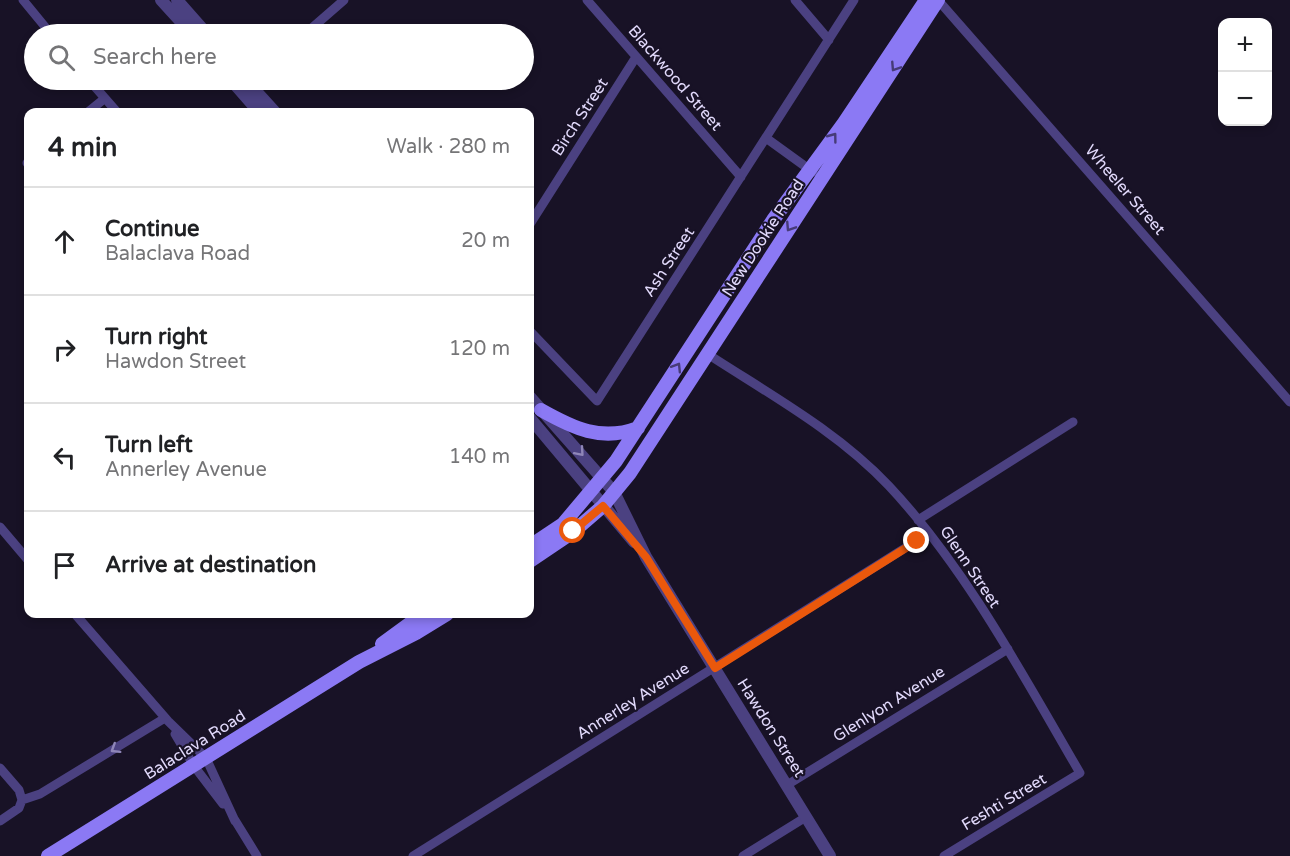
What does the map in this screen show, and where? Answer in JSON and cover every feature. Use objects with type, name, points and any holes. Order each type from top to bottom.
[{"type":"main road","name":"New Dookie Road","points":[[591,492],[638,428],[723,295],[809,169],[844,123],[926,0]]},
{"type":"main road","name":"New Dookie Road","points":[[603,506],[630,473],[938,0]]},
{"type":"main road","points":[[535,414],[598,435],[618,434],[638,428]]},
{"type":"main road","points":[[534,543],[563,524],[591,492]]},
{"type":"main road","points":[[534,558],[564,538],[603,506]]},
{"type":"main road","name":"Balaclava Road","points":[[48,856],[359,662],[418,618]]},
{"type":"main road","name":"Balaclava Road","points":[[359,662],[440,618]]},
{"type":"street","points":[[23,0],[43,24]]},
{"type":"street","points":[[161,0],[183,24]]},
{"type":"street","points":[[177,0],[198,24]]},
{"type":"street","points":[[316,24],[344,0]]},
{"type":"street","name":"Blackwood Street","points":[[587,0],[741,177]]},
{"type":"street","points":[[795,0],[829,40]]},
{"type":"street","name":"Ash Street","points":[[534,335],[597,401],[854,0]]},
{"type":"street","name":"Wheeler Street","points":[[938,0],[1290,402]]},
{"type":"street","name":"Birch Street","points":[[534,218],[636,57]]},
{"type":"street","points":[[97,90],[113,108]]},
{"type":"street","points":[[250,90],[257,108]]},
{"type":"street","points":[[254,90],[270,108]]},
{"type":"street","points":[[93,108],[104,99]]},
{"type":"street","points":[[766,138],[822,178]]},
{"type":"street","name":"Glenn Street","points":[[706,353],[812,421],[854,454],[889,486],[929,534],[1008,649],[1080,773]]},
{"type":"street","name":"Hawdon Street","points":[[535,414],[591,492],[646,557]]},
{"type":"street","name":"Hawdon Street","points":[[535,414],[602,477],[614,492],[646,557],[830,856]]},
{"type":"street","points":[[918,520],[1073,422]]},
{"type":"street","points":[[0,527],[24,555]]},
{"type":"street","name":"Annerley Avenue","points":[[413,856],[929,534]]},
{"type":"street","points":[[79,618],[167,719],[200,762],[257,856]]},
{"type":"street","name":"Glenlyon Avenue","points":[[787,785],[1008,649]]},
{"type":"street","points":[[167,719],[200,762],[236,820]]},
{"type":"street","points":[[22,800],[40,794],[167,719]]},
{"type":"street","points":[[0,768],[19,790],[22,800],[19,808],[0,821]]},
{"type":"street","name":"Feshti Street","points":[[944,856],[1080,773]]},
{"type":"street","points":[[743,856],[806,817]]},
{"type":"route","points":[[573,531],[603,506],[646,557],[715,668],[917,541]]}]
